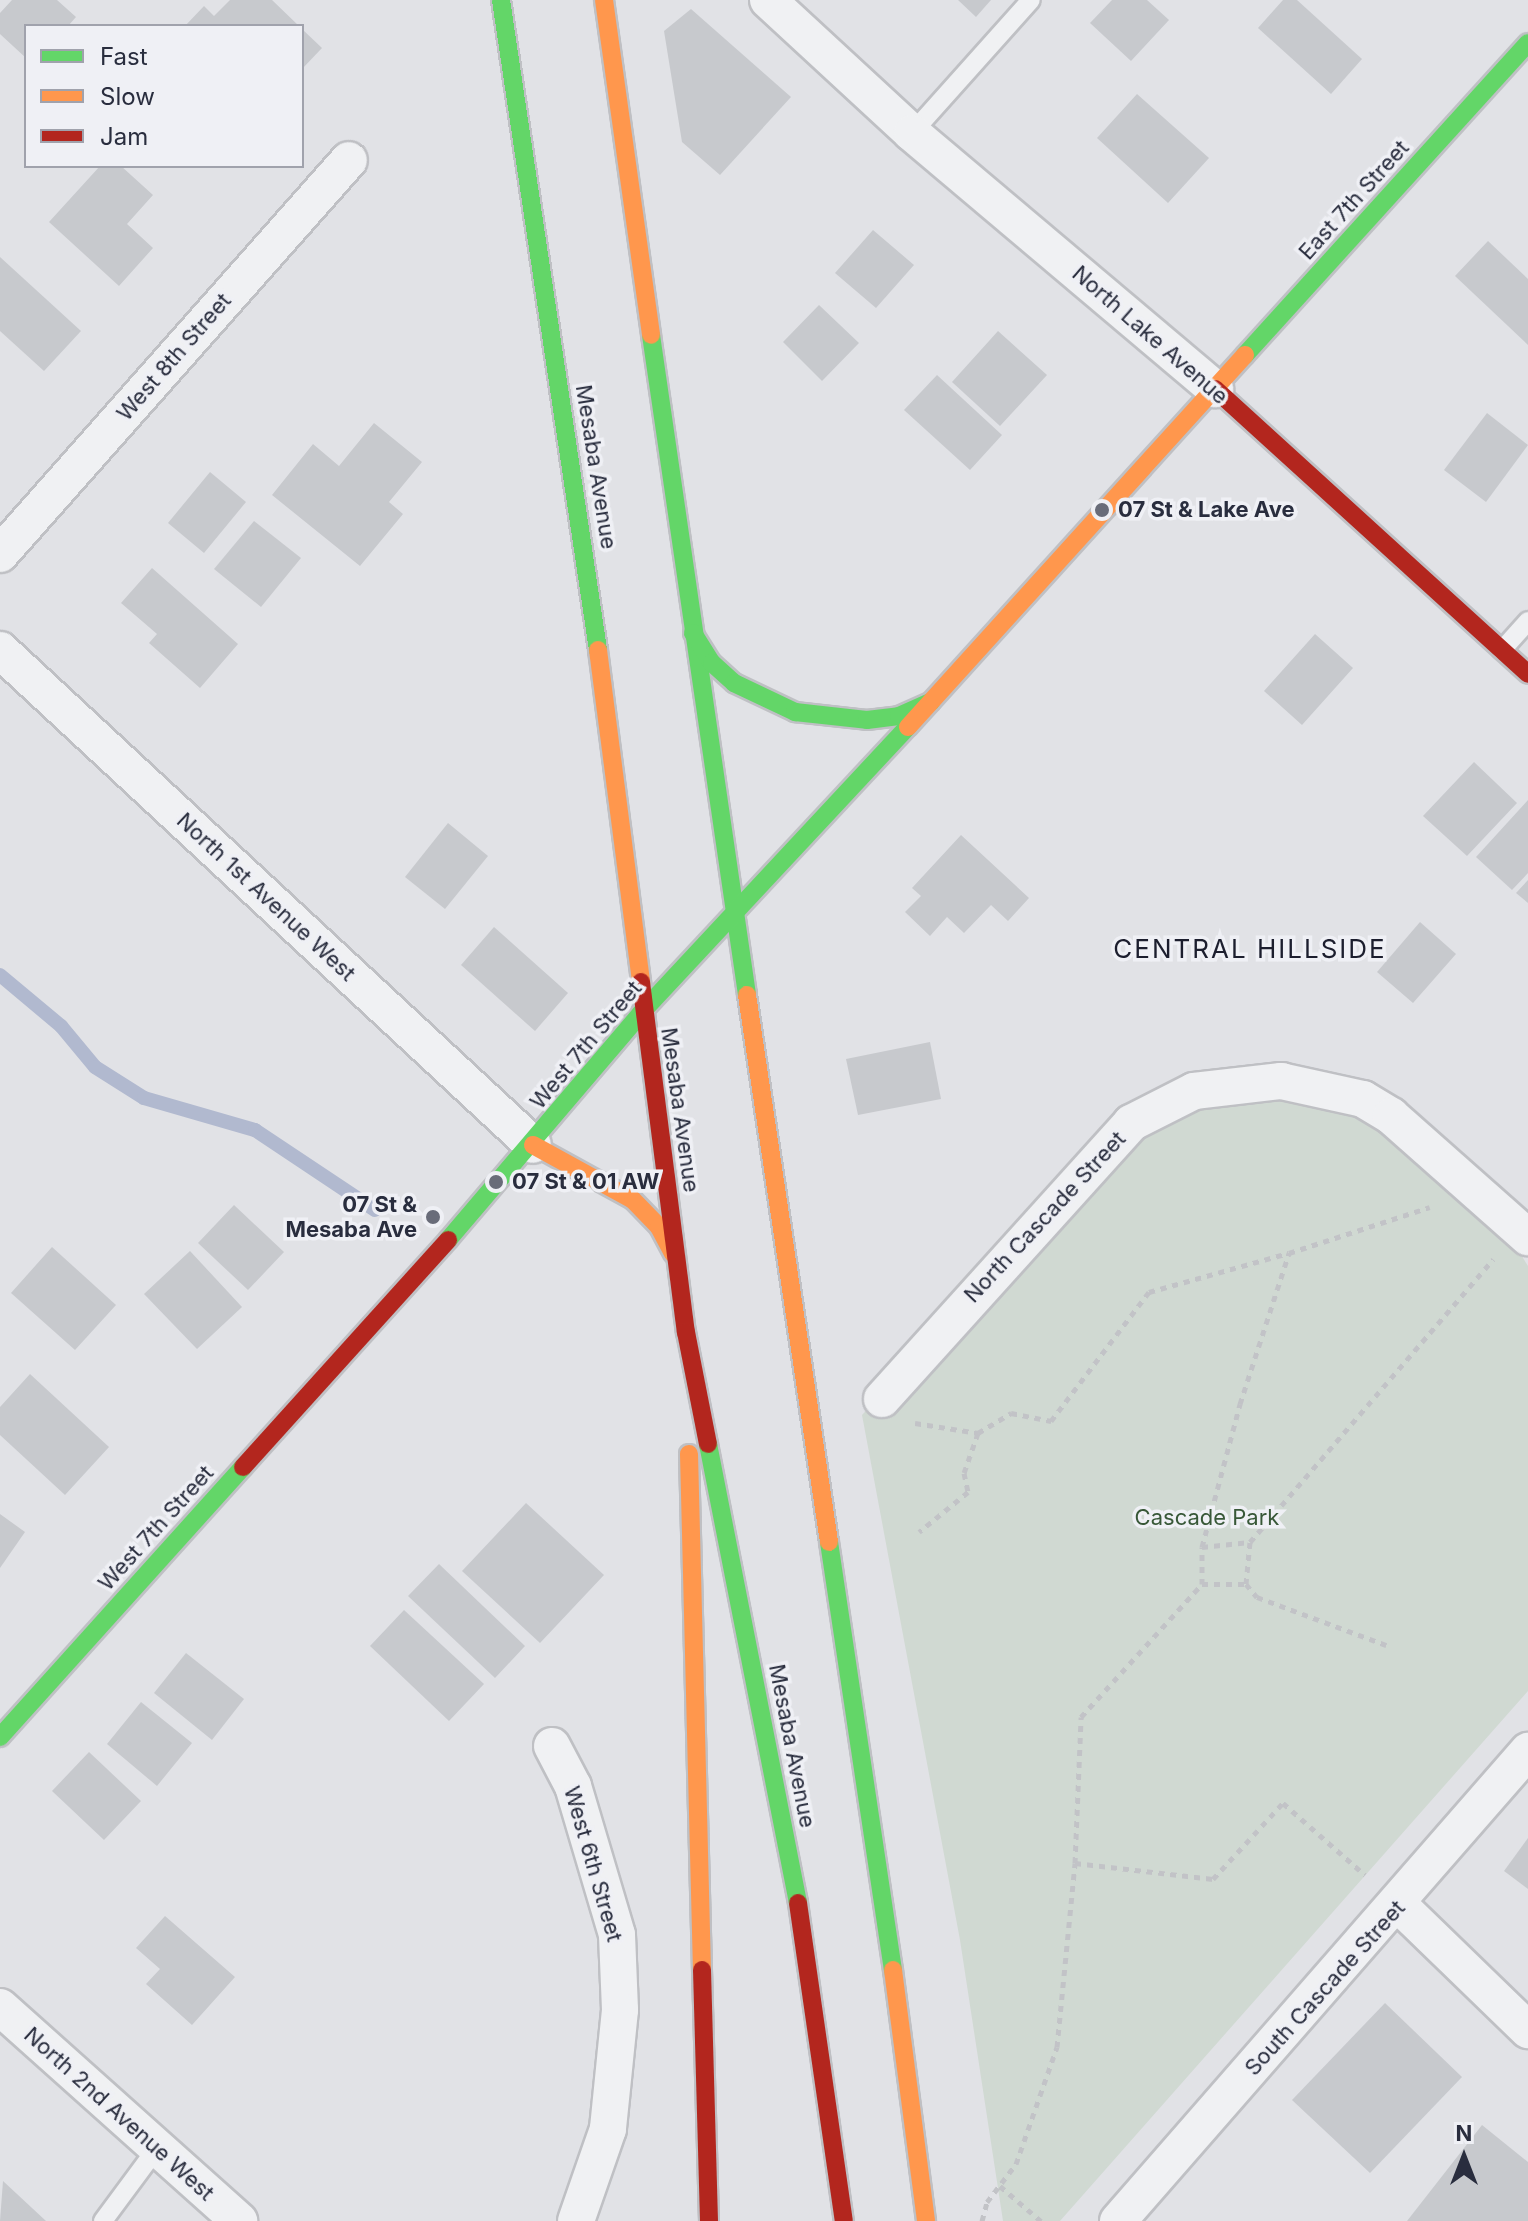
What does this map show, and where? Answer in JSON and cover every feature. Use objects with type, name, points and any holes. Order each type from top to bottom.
[{"type":"main road","name":"Mesaba Avenue","points":[[501,0],[578,498],[641,1013],[686,1332],[802,1921],[844,2221]]},
{"type":"main road","points":[[604,0],[692,631],[884,1903],[926,2221]]},
{"type":"main road","name":"East 7th Street","points":[[1215,389],[1528,43]]},
{"type":"main road","name":"West 7th Street","points":[[0,1737],[533,1145],[641,1013],[735,918],[1215,389]]},
{"type":"main road","name":"North Lake Avenue","points":[[1215,389],[1528,674]]},
{"type":"main road","points":[[692,631],[712,663],[734,683],[795,712],[867,720],[899,716],[931,702]]},
{"type":"main road","points":[[533,1145],[594,1174],[633,1200],[659,1227],[676,1259]]},
{"type":"main road","points":[[686,1332],[709,2221]]},
{"type":"street","name":"North Lake Avenue","points":[[768,0],[912,133],[1215,389]]},
{"type":"street","name":"West 8th Street","points":[[0,554],[349,160]]},
{"type":"street","name":"North 1st Avenue West","points":[[0,650],[533,1145]]},
{"type":"street","name":"North Cascade Street","points":[[882,1399],[1131,1123],[1194,1091],[1239,1082],[1281,1081],[1363,1099],[1391,1116],[1477,1192],[1525,1228]]},
{"type":"street","name":"West 6th Street","points":[[552,1746],[573,1786],[617,1935],[620,2010],[608,2129],[576,2221]]},
{"type":"street","name":"South Cascade Street","points":[[1118,2221],[1386,1893],[1528,1751]]},
{"type":"street","points":[[1386,1893],[1528,2030]]},
{"type":"street","name":"North 2nd Avenue West","points":[[0,2007],[239,2221]]},
{"type":"lane","points":[[912,133],[1031,0]]},
{"type":"lane","points":[[1502,650],[1528,621]]},
{"type":"lane","points":[[103,2221],[157,2148]]},
{"type":"path","points":[[919,1532],[968,1492],[964,1473],[978,1433],[1011,1413],[1051,1421],[1149,1292],[1289,1253],[1477,1192]]},
{"type":"path","points":[[1386,1645],[1257,1597],[1246,1584],[1250,1542],[1525,1228]]},
{"type":"path","points":[[982,2221],[1000,2186],[1016,2164],[1057,2047],[1075,1863],[1081,1717],[1202,1584],[1202,1547],[1240,1404],[1289,1253]]},
{"type":"path","points":[[882,1399],[914,1423],[978,1433]]},
{"type":"path","points":[[1202,1547],[1250,1542]]},
{"type":"path","points":[[1202,1584],[1246,1584]]},
{"type":"path","points":[[1075,1863],[1213,1879],[1283,1803],[1386,1893]]},
{"type":"path","points":[[1000,2186],[1041,2221]]},
{"type":"green space","name":"Cascade Park","points":[[1239,1091],[1362,1111],[1511,1239],[1528,1266],[1528,1691],[1060,2221],[1003,2221],[960,1940],[862,1415],[1128,1137]]},
{"type":"building","points":[[12,0],[57,0],[76,17],[70,24],[24,24],[24,56],[0,34],[0,13]]},
{"type":"building","points":[[230,0],[272,0],[297,24],[187,24],[204,6],[214,16]]},
{"type":"building","points":[[958,0],[991,0],[976,17]]},
{"type":"building","points":[[1112,0],[1147,0],[1169,20],[1131,61],[1090,23]]},
{"type":"building","points":[[1283,0],[1297,0],[1362,59],[1331,94],[1258,28]]},
{"type":"building","points":[[691,9],[791,97],[720,175],[682,142],[664,31]]},
{"type":"building","points":[[304,31],[322,48],[304,67]]},
{"type":"building","points":[[1137,94],[1209,158],[1168,203],[1097,138]]},
{"type":"building","points":[[98,168],[123,168],[153,195],[127,224],[153,248],[119,286],[49,222]]},
{"type":"building","points":[[873,230],[914,265],[876,308],[835,273]]},
{"type":"building","points":[[1488,241],[1528,279],[1528,345],[1455,276]]},
{"type":"building","points":[[0,257],[81,331],[44,371],[0,331]]},
{"type":"building","points":[[819,305],[859,343],[822,381],[783,342]]},
{"type":"building","points":[[998,331],[1047,375],[1000,426],[952,382]]},
{"type":"building","points":[[937,375],[1002,435],[970,470],[904,410]]},
{"type":"building","points":[[1487,413],[1528,445],[1486,502],[1444,470]]},
{"type":"building","points":[[374,423],[422,462],[389,502],[403,514],[360,566],[272,495],[313,444],[339,466]]},
{"type":"building","points":[[210,472],[246,502],[204,553],[168,523]]},
{"type":"building","points":[[254,521],[301,558],[261,607],[214,569]]},
{"type":"building","points":[[152,568],[238,644],[200,688],[149,643],[157,634],[121,603]]},
{"type":"building","points":[[1315,634],[1353,668],[1302,725],[1264,691]]},
{"type":"building","points":[[1474,762],[1517,803],[1467,856],[1423,816]]},
{"type":"building","points":[[1528,800],[1528,873],[1512,890],[1476,857]]},
{"type":"building","points":[[448,823],[488,856],[445,909],[405,877]]},
{"type":"building","points":[[961,835],[1029,898],[1008,921],[991,905],[964,933],[947,917],[930,936],[905,912],[921,896],[912,888]]},
{"type":"building","points":[[1528,880],[1528,903],[1516,893]]},
{"type":"building","points":[[1420,922],[1456,954],[1413,1003],[1377,972]]},
{"type":"building","points":[[494,927],[568,993],[535,1031],[461,965]]},
{"type":"building","points":[[930,1042],[941,1099],[858,1115],[846,1059]]},
{"type":"building","points":[[234,1205],[284,1252],[248,1290],[198,1243]]},
{"type":"building","points":[[52,1247],[116,1305],[75,1350],[11,1293]]},
{"type":"building","points":[[190,1251],[242,1307],[197,1349],[144,1294]]},
{"type":"building","points":[[30,1374],[109,1447],[65,1495],[0,1435],[0,1407]]},
{"type":"building","points":[[526,1503],[604,1575],[540,1643],[462,1571]]},
{"type":"building","points":[[0,1514],[25,1532],[0,1568]]},
{"type":"building","points":[[439,1564],[525,1646],[495,1678],[408,1596]]},
{"type":"building","points":[[404,1610],[484,1684],[449,1721],[370,1646]]},
{"type":"building","points":[[186,1653],[244,1699],[212,1740],[154,1693]]},
{"type":"building","points":[[141,1702],[192,1743],[157,1786],[107,1744]]},
{"type":"building","points":[[89,1752],[141,1801],[104,1840],[52,1791]]},
{"type":"building","points":[[1528,1838],[1528,1889],[1504,1871]]},
{"type":"building","points":[[165,1916],[235,1977],[192,2025],[146,1984],[160,1969],[136,1948]]},
{"type":"building","points":[[1385,2003],[1462,2077],[1370,2173],[1292,2100]]},
{"type":"building","points":[[1482,2125],[1528,2162],[1528,2221],[1407,2221]]},
{"type":"building","points":[[3,2181],[46,2221],[0,2221]]},
{"type":"waterway","points":[[0,975],[61,1026],[95,1067],[144,1098],[255,1130],[375,1210]]},
{"type":"traffic: fast","points":[[501,0],[598,650]]},
{"type":"traffic: fast","points":[[1245,355],[1528,43]]},
{"type":"traffic: fast","points":[[651,335],[747,995]]},
{"type":"traffic: fast","points":[[693,633],[712,663],[734,683],[795,712],[867,720],[899,716],[931,702]]},
{"type":"traffic: fast","points":[[448,1240],[641,1013],[908,727]]},
{"type":"traffic: fast","points":[[708,1444],[798,1903]]},
{"type":"traffic: fast","points":[[0,1737],[243,1467]]},
{"type":"traffic: fast","points":[[829,1542],[893,1970]]},
{"type":"traffic: slow","points":[[604,0],[651,335]]},
{"type":"traffic: slow","points":[[908,727],[1245,355]]},
{"type":"traffic: slow","points":[[598,650],[641,982]]},
{"type":"traffic: slow","points":[[747,995],[829,1542]]},
{"type":"traffic: slow","points":[[533,1145],[633,1200],[659,1227],[673,1253]]},
{"type":"traffic: slow","points":[[689,1454],[702,1970]]},
{"type":"traffic: slow","points":[[893,1970],[926,2221]]},
{"type":"traffic: jam","points":[[1215,389],[1528,674]]},
{"type":"traffic: jam","points":[[641,982],[686,1332],[708,1444]]},
{"type":"traffic: jam","points":[[243,1467],[448,1240]]},
{"type":"traffic: jam","points":[[798,1903],[844,2221]]},
{"type":"traffic: jam","points":[[702,1970],[709,2221]]},
{"type":"place","name":"07 St & Lake Ave","points":[[1102,510]]},
{"type":"place","name":"07 St & 01 AW","points":[[496,1182]]},
{"type":"place","name":"07 St & Mesaba Ave","points":[[433,1217]]},
{"type":"district","name":"CENTRAL HILLSIDE","points":[[1250,949]]}]
